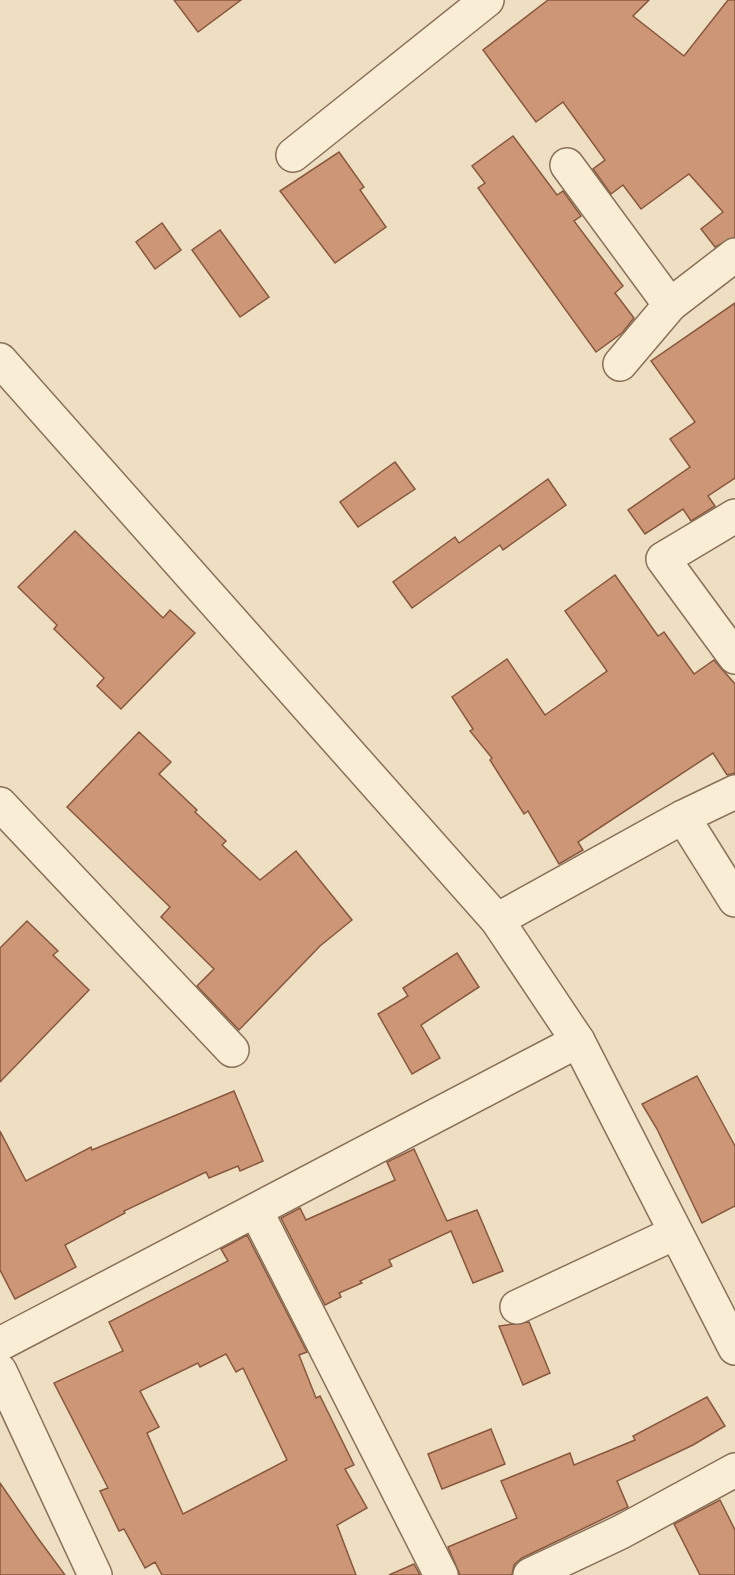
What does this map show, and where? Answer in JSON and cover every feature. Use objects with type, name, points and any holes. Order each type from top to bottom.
[{"type":"street","points":[[293,155],[488,0]]},
{"type":"street","points":[[567,165],[670,305]]},
{"type":"street","points":[[620,364],[670,305],[735,255]]},
{"type":"street","points":[[0,360],[497,920],[578,1041],[735,1348]]},
{"type":"street","points":[[735,516],[663,559],[735,657]]},
{"type":"street","points":[[497,920],[683,817],[735,792]]},
{"type":"street","points":[[0,804],[232,1050]]},
{"type":"street","points":[[683,817],[735,900]]},
{"type":"street","points":[[0,1344],[578,1041]]},
{"type":"street","points":[[256,1211],[441,1575]]},
{"type":"street","points":[[517,1307],[675,1233]]},
{"type":"street","points":[[0,1371],[95,1575]]},
{"type":"street","points":[[530,1575],[621,1532],[735,1470]]},
{"type":"building","points":[[174,0],[241,0],[198,32]]},
{"type":"building","points":[[548,0],[649,0],[633,16],[684,56],[728,0],[735,0],[735,237],[715,247],[701,229],[723,212],[689,174],[641,209],[623,185],[611,194],[593,169],[605,160],[563,102],[536,122],[483,50]]},
{"type":"building","points":[[513,136],[557,195],[563,191],[581,216],[574,221],[623,286],[615,293],[634,318],[622,333],[596,352],[478,188],[485,183],[472,166]]},
{"type":"building","points":[[339,152],[364,187],[360,190],[386,227],[335,263],[280,191]]},
{"type":"building","points":[[162,223],[181,250],[155,269],[136,242]]},
{"type":"building","points":[[220,230],[269,297],[240,317],[192,250]]},
{"type":"building","points":[[735,303],[735,478],[708,496],[715,506],[691,521],[683,509],[645,534],[628,510],[690,467],[670,439],[695,422],[651,361]]},
{"type":"building","points":[[395,462],[415,489],[358,527],[340,502]]},
{"type":"building","points":[[548,479],[566,505],[503,550],[500,545],[412,608],[393,582],[455,537],[459,543]]},
{"type":"building","points":[[75,531],[163,618],[170,610],[195,633],[121,709],[97,686],[104,678],[54,629],[57,625],[18,587]]},
{"type":"building","points":[[615,575],[658,636],[664,632],[694,674],[714,660],[735,684],[735,773],[727,775],[713,753],[578,842],[583,850],[559,864],[528,811],[524,814],[490,760],[492,758],[470,731],[473,729],[452,697],[507,659],[545,715],[607,671],[565,611]]},
{"type":"building","points":[[139,732],[171,762],[159,774],[226,841],[222,845],[260,880],[296,851],[352,920],[320,946],[239,1030],[197,986],[214,969],[161,917],[170,907],[67,807]]},
{"type":"building","points":[[27,921],[58,951],[53,955],[89,990],[0,1082],[0,948]]},
{"type":"building","points":[[457,953],[479,987],[421,1025],[440,1058],[412,1074],[378,1014],[408,996],[403,988]]},
{"type":"building","points":[[697,1076],[735,1146],[735,1206],[702,1223],[657,1129],[642,1104]]},
{"type":"building","points":[[234,1091],[263,1161],[240,1171],[238,1166],[209,1178],[206,1172],[124,1211],[125,1213],[65,1245],[76,1267],[15,1299],[0,1270],[0,1131],[26,1181],[91,1147],[92,1150]]},
{"type":"building","points":[[414,1149],[447,1221],[477,1210],[503,1271],[473,1283],[451,1231],[389,1260],[392,1266],[339,1293],[341,1297],[325,1305],[281,1218],[300,1208],[306,1220],[395,1180],[387,1162]]},
{"type":"building","points":[[247,1235],[307,1352],[299,1355],[316,1398],[320,1396],[354,1465],[345,1469],[367,1508],[337,1525],[356,1575],[162,1575],[155,1562],[145,1568],[124,1529],[119,1531],[100,1491],[108,1488],[54,1383],[123,1351],[109,1322],[228,1261],[221,1249]],"holes":[[[226,1354],[236,1372],[243,1368],[287,1460],[183,1514],[147,1433],[159,1427],[140,1391],[198,1363],[200,1367]]]},
{"type":"building","points":[[529,1322],[550,1373],[523,1385],[499,1326]]},
{"type":"building","points":[[707,1397],[725,1426],[693,1445],[617,1481],[628,1507],[522,1558],[514,1565],[512,1575],[460,1575],[448,1547],[517,1518],[501,1481],[570,1453],[574,1465],[635,1440],[633,1436]]},
{"type":"building","points":[[491,1429],[505,1464],[442,1489],[428,1454]]},
{"type":"building","points":[[0,1483],[37,1537],[65,1575],[0,1575]]},
{"type":"building","points":[[720,1500],[735,1530],[735,1575],[700,1575],[674,1524]]},
{"type":"building","points":[[414,1564],[420,1575],[389,1575]]}]
